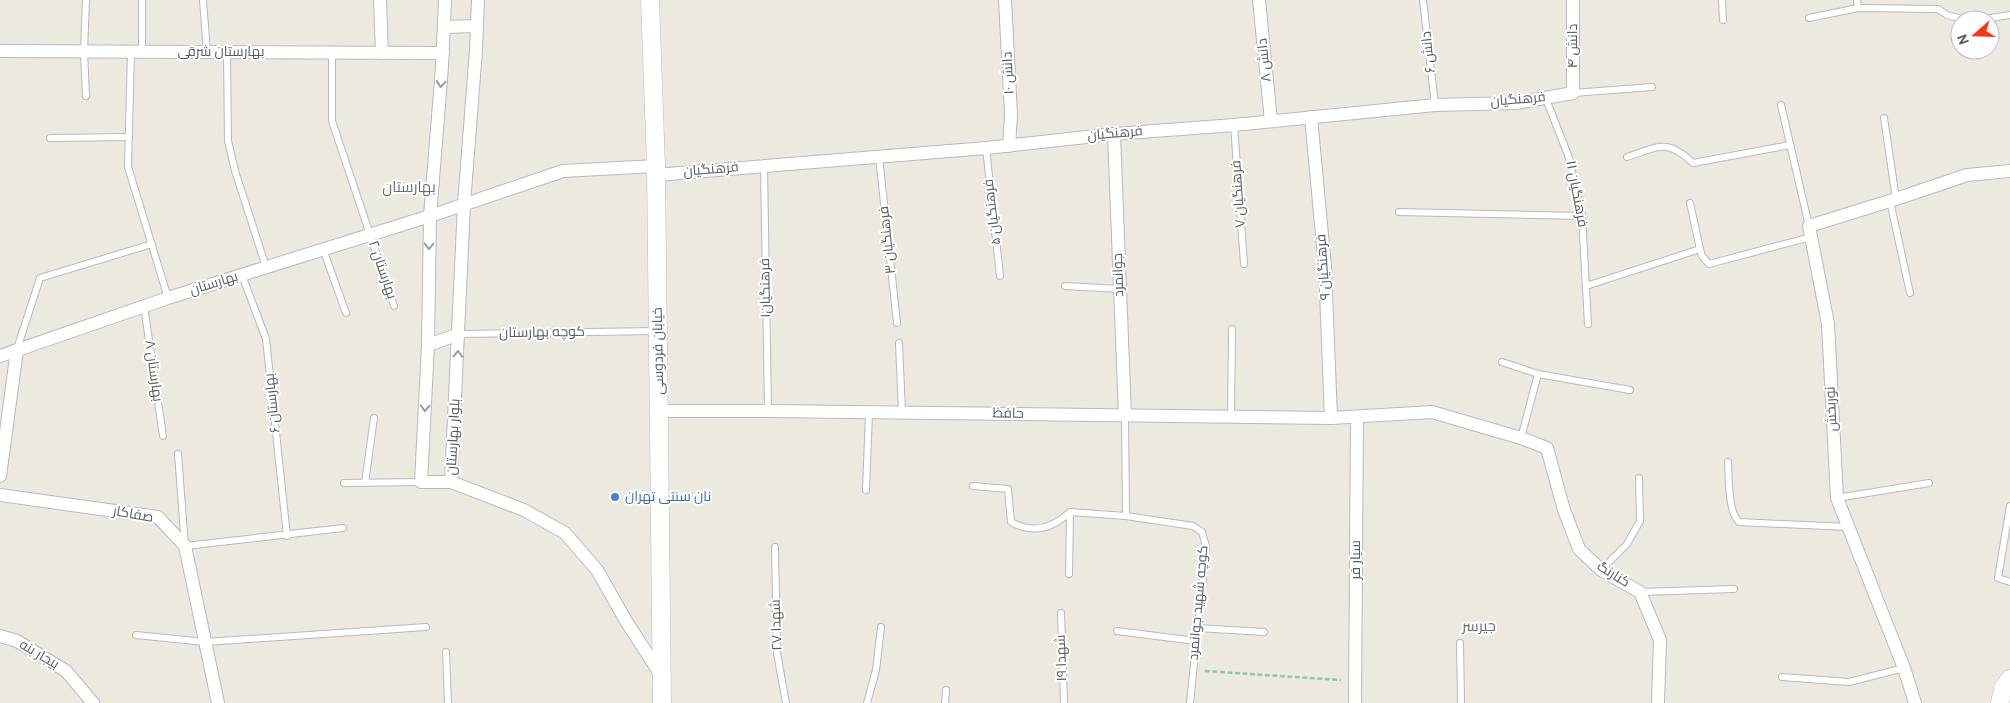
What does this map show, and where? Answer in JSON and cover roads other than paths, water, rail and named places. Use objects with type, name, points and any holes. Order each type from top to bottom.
[{"type":"main road","name":"خیابان فردوسی","points":[[650,0],[656,170],[662,703]]},
{"type":"main road","points":[[2000,703],[2003,688],[2010,679]]},
{"type":"street","points":[[380,0],[382,53]]},
{"type":"street","points":[[421,482],[428,345],[430,216],[443,54],[445,0]]},
{"type":"street","name":"بلوار بهارستان","points":[[421,482],[451,482],[464,204],[478,26],[478,0]]},
{"type":"street","name":"دانش ۱۰","points":[[1005,0],[1011,115],[1010,146]]},
{"type":"street","name":"دانش ۸","points":[[1259,0],[1272,121]]},
{"type":"street","name":"دانش ۴","points":[[1573,0],[1573,93]]},
{"type":"street","points":[[444,27],[478,26]]},
{"type":"street","name":"بهارستان شرقی","points":[[0,51],[443,54]]},
{"type":"street","name":"فرهنگیان","points":[[464,204],[563,171],[764,166],[1010,146],[1114,134],[1234,125],[1435,105],[1516,103],[1573,93]]},
{"type":"street","name":"فرهنگیان ۹","points":[[1311,117],[1325,267],[1331,418]]},
{"type":"street","name":"جوانمرد","points":[[1114,134],[1125,416]]},
{"type":"street","points":[[1810,231],[1967,175],[2010,170]]},
{"type":"street","name":"بهارستان","points":[[0,356],[168,298],[464,204]]},
{"type":"street","name":"نوربخش","points":[[1810,231],[1828,324],[1837,498],[1904,668],[1914,703]]},
{"type":"street","name":"کوچه بهارستان","points":[[428,345],[459,334]]},
{"type":"street","points":[[0,476],[17,350]]},
{"type":"street","name":"حافظ","points":[[660,411],[902,412],[1331,418],[1432,412],[1520,438]]},
{"type":"street","name":"سیار فر","points":[[1355,703],[1357,417]]},
{"type":"street","name":"کنارنگ","points":[[1520,438],[1547,448],[1564,510],[1579,549],[1601,570],[1640,592],[1660,640],[1658,703]]},
{"type":"street","points":[[451,482],[524,510],[565,533],[597,570],[626,621],[662,677]]},
{"type":"street","name":"صفاکار","points":[[0,495],[158,518],[185,546]]},
{"type":"street","points":[[185,546],[218,703]]},
{"type":"street","name":"بیجار بنه","points":[[0,636],[18,641],[66,670],[93,703]]},
{"type":"lane","points":[[86,0],[84,52],[86,96]]},
{"type":"lane","points":[[142,0],[136,52],[128,167],[168,298]]},
{"type":"lane","points":[[203,0],[207,52]]},
{"type":"lane","name":"دانش ۶","points":[[1424,0],[1435,105]]},
{"type":"lane","points":[[1722,0],[1723,20]]},
{"type":"lane","points":[[1857,0],[1858,8]]},
{"type":"lane","points":[[1808,18],[1858,8],[1938,9],[1950,16]]},
{"type":"lane","points":[[227,52],[228,141],[235,171],[266,267]]},
{"type":"lane","name":"بهارستان ۲","points":[[332,53],[332,121],[394,306]]},
{"type":"lane","points":[[1573,93],[1652,87]]},
{"type":"lane","name":"فرهنگیان ۱۱","points":[[1546,98],[1568,155],[1582,216],[1588,324]]},
{"type":"lane","name":"نوربخش","points":[[1781,106],[1810,231]]},
{"type":"lane","points":[[1884,118],[1893,200],[1910,293]]},
{"type":"lane","name":"فرهنگیان ۷","points":[[1234,125],[1244,264]]},
{"type":"lane","points":[[50,138],[129,137]]},
{"type":"lane","points":[[1627,157],[1664,145],[1681,152],[1694,163],[1790,145]]},
{"type":"lane","name":"فرهنگیان ۵","points":[[986,148],[1000,276]]},
{"type":"lane","name":"فرهنگیان ۳","points":[[879,157],[897,323]]},
{"type":"lane","name":"فرهنگیان۱","points":[[764,166],[768,411]]},
{"type":"lane","points":[[1690,202],[1702,256],[1710,264],[1810,231]]},
{"type":"lane","points":[[1398,212],[1582,216]]},
{"type":"lane","points":[[17,350],[40,278],[152,244]]},
{"type":"lane","points":[[323,249],[346,313]]},
{"type":"lane","points":[[1586,286],[1700,249]]},
{"type":"lane","name":"بهارستان ۶","points":[[242,275],[266,339],[287,536]]},
{"type":"lane","points":[[1065,286],[1120,289]]},
{"type":"lane","name":"بهارستان ۸","points":[[144,306],[163,436]]},
{"type":"lane","points":[[1231,416],[1232,328]]},
{"type":"lane","name":"کوچه بهارستان","points":[[459,334],[658,331]]},
{"type":"lane","points":[[899,343],[902,412]]},
{"type":"lane","points":[[1502,362],[1538,374],[1630,390]]},
{"type":"lane","points":[[1520,438],[1538,374]]},
{"type":"lane","points":[[866,490],[869,413]]},
{"type":"lane","points":[[1125,416],[1126,516]]},
{"type":"lane","points":[[365,483],[374,418]]},
{"type":"lane","points":[[178,454],[185,546],[287,536],[343,528]]},
{"type":"lane","points":[[1728,462],[1732,509],[1734,517],[1740,522],[1849,528]]},
{"type":"lane","points":[[1601,570],[1627,544],[1640,521],[1639,478]]},
{"type":"lane","points":[[344,483],[421,482]]},
{"type":"lane","points":[[1837,498],[1929,483]]},
{"type":"lane","points":[[973,486],[1008,489],[1011,522],[1023,528],[1048,527],[1060,521],[1070,512]]},
{"type":"lane","points":[[2010,506],[1998,578],[2010,582]]},
{"type":"lane","points":[[1069,574],[1070,512]]},
{"type":"lane","name":"کوچه شهید جوانمرد","points":[[1070,512],[1126,516],[1193,526],[1202,532],[1206,546],[1190,703]]},
{"type":"lane","name":"۲۷ شهدا","points":[[775,547],[777,653],[786,703]]},
{"type":"lane","points":[[1640,592],[1734,589]]},
{"type":"lane","name":"شهدا ۱۹","points":[[1061,613],[1064,703]]},
{"type":"lane","points":[[136,635],[205,642],[426,627]]},
{"type":"lane","points":[[867,703],[876,670],[881,627]]},
{"type":"lane","points":[[1198,628],[1264,632]]},
{"type":"lane","points":[[1117,631],[1196,641]]},
{"type":"lane","points":[[1460,644],[1461,703]]},
{"type":"lane","points":[[446,652],[448,703]]},
{"type":"lane","points":[[1782,677],[1849,682],[1904,668]]},
{"type":"lane","points":[[945,703],[946,690]]},
{"type":"place","name":"نان سنتی تهران","points":[[615,497]]},
{"type":"district","name":"بهارستان","points":[[409,188]]},
{"type":"district","name":"جیرسر","points":[[1479,627]]}]
